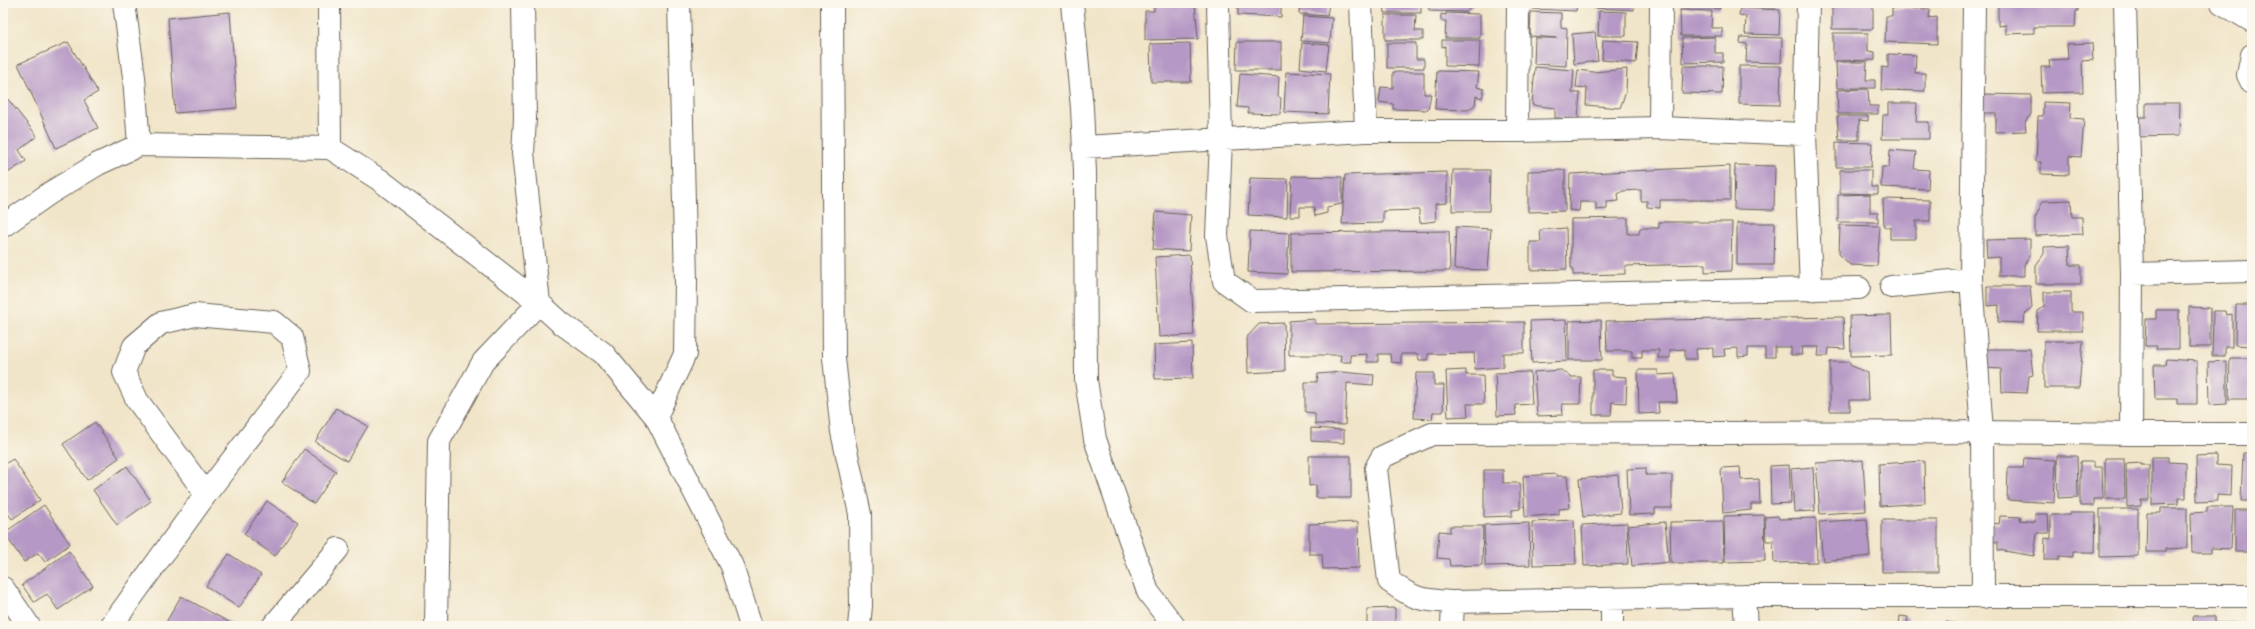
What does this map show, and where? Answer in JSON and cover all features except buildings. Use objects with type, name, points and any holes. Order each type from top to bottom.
[{"type":"street","points":[[124,3],[134,78],[139,145]]},
{"type":"street","points":[[329,3],[330,148]]},
{"type":"street","points":[[436,626],[439,441],[483,362],[539,303],[523,153],[525,119],[523,3]]},
{"type":"street","points":[[656,417],[685,354],[686,281],[680,3]]},
{"type":"street","points":[[832,3],[834,358],[842,432],[860,514],[862,606],[859,626]]},
{"type":"street","points":[[1072,3],[1084,147],[1086,380],[1095,439],[1148,592],[1174,626]]},
{"type":"street","points":[[1218,3],[1222,140],[1218,236],[1224,281],[1252,301],[1859,288]]},
{"type":"street","points":[[1361,3],[1366,131]]},
{"type":"street","points":[[1517,131],[1518,3]]},
{"type":"street","points":[[1660,128],[1661,3]]},
{"type":"street","points":[[1808,3],[1805,134],[1811,290]]},
{"type":"street","points":[[1974,3],[1971,279],[1982,432],[1984,597]]},
{"type":"street","points":[[2125,3],[2132,274],[2131,434]]},
{"type":"street","points":[[2222,3],[2252,21]]},
{"type":"street","points":[[2252,55],[2248,75],[2252,83]]},
{"type":"street","points":[[1084,147],[1366,131],[1517,131],[1660,128],[1805,134]]},
{"type":"street","points":[[3,226],[50,193],[98,164],[139,145],[330,148],[380,180],[539,303],[561,323],[603,353],[656,417],[732,566],[751,626]]},
{"type":"street","points":[[2132,274],[2252,271]]},
{"type":"street","points":[[1891,286],[1971,279]]},
{"type":"street","points":[[111,626],[206,494],[300,371],[292,337],[274,322],[195,315],[162,324],[134,346],[124,372],[137,400],[206,494]]},
{"type":"street","points":[[2252,434],[1982,432],[1432,434],[1382,457],[1376,468],[1389,581],[1410,596],[1420,600],[1453,602],[1744,596],[2252,596]]},
{"type":"street","points":[[273,626],[338,549]]},
{"type":"street","points":[[3,588],[28,626]]},
{"type":"street","points":[[1744,596],[1746,626]]},
{"type":"street","points":[[1612,598],[1612,626]]},
{"type":"street","points":[[1452,626],[1453,602]]}]
